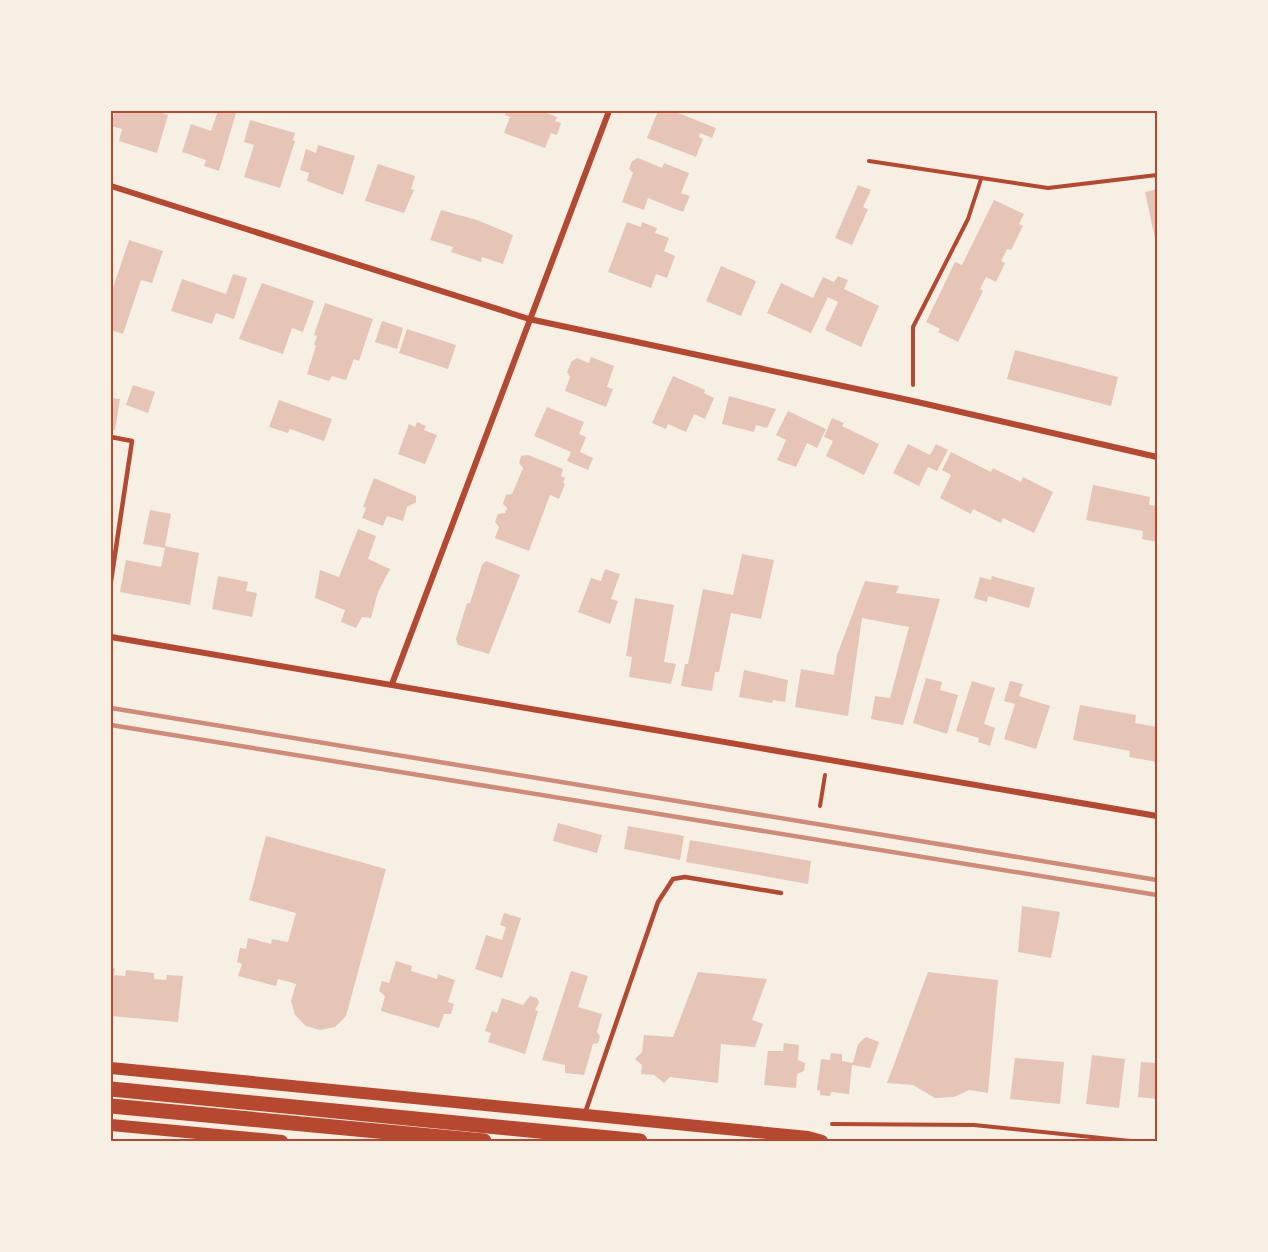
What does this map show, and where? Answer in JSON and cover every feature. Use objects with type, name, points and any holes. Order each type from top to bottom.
[{"type":"main road","points":[[111,1068],[585,1113],[808,1137],[822,1141]]},
{"type":"main road","points":[[111,1089],[640,1141]]},
{"type":"main road","points":[[111,1106],[484,1141]]},
{"type":"main road","points":[[111,1125],[282,1141]]},
{"type":"street","points":[[392,684],[609,111]]},
{"type":"street","points":[[111,186],[529,319],[913,401],[1157,457]]},
{"type":"street","points":[[111,637],[1157,816]]},
{"type":"lane","points":[[111,437],[132,441],[111,581]]},
{"type":"lane","points":[[585,1113],[658,902],[672,879],[685,877],[781,893]]},
{"type":"path","points":[[869,161],[1047,188],[1157,175]]},
{"type":"path","points":[[913,401],[913,327],[968,219],[981,179]]},
{"type":"path","points":[[820,806],[828,759]]},
{"type":"path","points":[[826,1125],[974,1125],[1099,1140],[1130,1141]]},
{"type":"building","points":[[115,111],[154,111],[168,115],[157,153],[119,141],[122,129],[111,126]]},
{"type":"building","points":[[218,111],[236,113],[219,171],[204,166],[206,160],[182,152],[191,124],[211,131]]},
{"type":"building","points":[[507,111],[541,111],[557,117],[555,121],[561,123],[557,135],[551,133],[545,148],[504,133],[510,117],[505,115]]},
{"type":"building","points":[[658,111],[673,111],[716,128],[712,138],[700,133],[699,137],[703,139],[696,157],[647,138]]},
{"type":"building","points":[[250,120],[295,133],[293,140],[295,141],[280,188],[244,177],[254,145],[244,142]]},
{"type":"building","points":[[318,145],[355,156],[343,195],[307,181],[309,173],[300,170],[306,149],[316,153]]},
{"type":"building","points":[[638,158],[662,168],[664,163],[689,173],[681,193],[690,196],[683,212],[648,198],[644,210],[622,202],[633,173],[629,169],[632,161]]},
{"type":"building","points":[[378,164],[415,176],[411,189],[414,190],[404,213],[365,201]]},
{"type":"building","points":[[858,185],[871,190],[863,207],[868,209],[852,245],[835,238]]},
{"type":"building","points":[[1157,189],[1157,243],[1156,243],[1145,192]]},
{"type":"building","points":[[994,200],[1024,214],[1019,224],[1023,226],[1011,250],[1007,249],[1001,261],[1005,263],[996,282],[986,277],[980,289],[983,291],[958,342],[938,332],[940,329],[926,322],[955,262],[962,265]]},
{"type":"building","points":[[441,210],[477,220],[513,235],[503,264],[482,257],[481,262],[451,252],[453,247],[430,240]]},
{"type":"building","points":[[627,222],[641,227],[642,222],[657,228],[655,233],[669,238],[664,251],[675,256],[667,278],[656,274],[651,288],[608,272]]},
{"type":"building","points":[[129,240],[163,251],[152,283],[141,280],[123,334],[111,330],[111,294]]},
{"type":"building","points":[[721,266],[756,281],[741,316],[706,301]]},
{"type":"building","points":[[233,274],[247,278],[234,319],[216,313],[212,324],[171,311],[182,279],[226,294]]},
{"type":"building","points":[[838,276],[848,280],[844,289],[879,306],[861,347],[825,330],[838,302],[828,297],[811,333],[767,313],[781,283],[813,298],[823,277],[834,282]]},
{"type":"building","points":[[262,283],[314,301],[303,332],[292,328],[283,354],[239,339]]},
{"type":"building","points":[[325,303],[373,319],[359,361],[354,359],[346,380],[332,376],[329,381],[307,374],[316,346],[314,345],[317,336],[314,335]]},
{"type":"building","points":[[382,321],[403,328],[397,349],[375,342]]},
{"type":"building","points":[[407,329],[456,345],[448,369],[399,353]]},
{"type":"building","points":[[1015,350],[1118,377],[1111,406],[1007,379]]},
{"type":"building","points":[[591,357],[614,366],[607,387],[613,389],[606,407],[565,391],[570,377],[567,372],[571,362],[577,358],[589,363]]},
{"type":"building","points":[[673,376],[705,390],[704,393],[714,398],[705,419],[694,414],[686,432],[668,424],[666,429],[652,423]]},
{"type":"building","points":[[133,385],[155,392],[148,413],[126,405]]},
{"type":"building","points":[[729,396],[776,409],[767,428],[756,425],[754,432],[722,424]]},
{"type":"building","points":[[111,398],[120,399],[115,430],[111,430]]},
{"type":"building","points":[[279,400],[332,419],[324,441],[290,429],[288,433],[269,427]]},
{"type":"building","points":[[547,407],[584,422],[579,434],[586,437],[580,452],[593,458],[588,470],[567,461],[571,452],[534,436]]},
{"type":"building","points":[[788,411],[826,429],[817,448],[807,443],[796,467],[777,460],[786,440],[776,435]]},
{"type":"building","points":[[832,418],[844,423],[842,426],[879,444],[864,475],[826,456],[833,441],[824,437]]},
{"type":"building","points":[[417,422],[426,426],[424,430],[437,435],[425,464],[398,454],[409,424],[415,427]]},
{"type":"building","points":[[908,444],[930,455],[936,444],[948,450],[937,471],[928,467],[919,486],[893,473]]},
{"type":"building","points":[[951,452],[991,472],[993,468],[1021,482],[1023,477],[1053,492],[1034,533],[1003,518],[1001,523],[973,509],[971,514],[940,498],[951,475],[942,470]]},
{"type":"building","points":[[528,455],[563,469],[561,476],[565,478],[559,499],[550,495],[529,551],[495,538],[499,527],[495,522],[498,514],[505,513],[507,508],[503,504],[506,495],[512,494],[523,468],[519,463],[521,456]]},
{"type":"building","points":[[374,478],[416,496],[416,502],[407,507],[403,521],[387,516],[383,526],[362,518],[366,508],[363,507]]},
{"type":"building","points":[[1093,485],[1150,497],[1149,505],[1157,506],[1157,542],[1142,539],[1143,531],[1086,520]]},
{"type":"building","points":[[150,510],[171,514],[165,546],[199,553],[190,605],[120,592],[126,560],[161,567],[165,548],[143,544]]},
{"type":"building","points":[[358,529],[376,536],[368,559],[390,569],[378,592],[371,618],[362,617],[356,628],[341,622],[345,610],[315,598],[320,570],[339,577]]},
{"type":"building","points":[[742,554],[774,560],[761,619],[731,613],[719,672],[715,672],[712,691],[681,686],[685,664],[688,664],[703,589],[733,595]]},
{"type":"building","points":[[486,561],[520,575],[489,654],[458,645],[456,639],[467,603],[470,603],[482,565]]},
{"type":"building","points":[[605,569],[620,574],[611,599],[618,601],[610,624],[578,612],[591,578],[601,581]]},
{"type":"building","points":[[218,576],[248,582],[246,591],[257,593],[252,617],[212,609]]},
{"type":"building","points":[[992,576],[1035,588],[1029,608],[988,596],[987,602],[974,598],[980,577],[991,580]]},
{"type":"building","points":[[865,581],[899,586],[896,593],[940,599],[903,725],[871,719],[875,696],[890,698],[909,627],[862,618],[848,716],[795,707],[801,669],[834,675],[837,655]]},
{"type":"building","points":[[635,598],[674,605],[664,662],[676,664],[671,684],[629,677],[632,657],[626,656]]},
{"type":"building","points":[[744,670],[788,680],[785,702],[773,700],[772,703],[739,697]]},
{"type":"building","points":[[926,678],[942,682],[940,690],[958,695],[947,734],[913,723]]},
{"type":"building","points":[[972,681],[995,688],[984,724],[995,728],[990,746],[978,742],[979,738],[956,731]]},
{"type":"building","points":[[1010,681],[1023,684],[1019,696],[1050,706],[1036,749],[1004,739],[1015,704],[1004,701]]},
{"type":"building","points":[[1080,705],[1136,715],[1135,723],[1157,727],[1157,762],[1129,757],[1130,751],[1073,740]]},
{"type":"building","points":[[558,823],[602,835],[597,853],[553,841]]},
{"type":"building","points":[[628,826],[684,836],[680,860],[624,849]]},
{"type":"building","points":[[266,836],[386,869],[346,1016],[335,1027],[320,1030],[306,1026],[295,1015],[291,1001],[296,984],[278,979],[276,986],[238,976],[242,964],[237,962],[240,948],[246,949],[248,938],[271,944],[272,939],[288,942],[296,913],[249,900]]},
{"type":"building","points":[[690,840],[811,861],[808,884],[686,862]]},
{"type":"building","points":[[1022,906],[1060,912],[1051,958],[1018,952]]},
{"type":"building","points":[[504,913],[521,918],[502,978],[475,969],[486,935],[502,940],[506,927],[500,925]]},
{"type":"building","points":[[396,961],[412,966],[411,971],[437,979],[438,974],[455,980],[448,1002],[454,1004],[451,1014],[444,1014],[439,1028],[381,1011],[385,996],[379,991],[382,981],[389,983]]},
{"type":"building","points":[[115,968],[114,975],[125,976],[126,970],[154,973],[154,979],[166,980],[167,975],[183,976],[178,1022],[111,1016],[111,969]]},
{"type":"building","points":[[571,971],[588,976],[578,1007],[602,1014],[597,1032],[600,1036],[598,1043],[593,1044],[584,1075],[565,1073],[565,1065],[542,1060]]},
{"type":"building","points":[[698,972],[767,979],[752,1020],[763,1024],[755,1047],[721,1044],[718,1083],[670,1077],[664,1083],[654,1075],[641,1074],[642,1065],[635,1059],[642,1052],[644,1035],[673,1037]]},
{"type":"building","points":[[928,972],[998,980],[988,1093],[969,1090],[954,1097],[935,1098],[913,1085],[887,1083]]},
{"type":"building","points":[[530,996],[537,998],[539,1003],[535,1010],[538,1011],[525,1054],[488,1042],[491,1033],[485,1031],[492,1011],[497,1013],[502,998],[523,1005]]},
{"type":"building","points":[[866,1037],[879,1042],[870,1068],[852,1065],[849,1094],[831,1092],[830,1096],[820,1095],[820,1091],[817,1090],[821,1059],[830,1060],[831,1053],[842,1054],[842,1061],[853,1063],[858,1044]]},
{"type":"building","points":[[784,1043],[799,1045],[798,1060],[805,1063],[804,1071],[797,1074],[796,1088],[764,1085],[768,1051],[783,1051]]},
{"type":"building","points":[[1092,1055],[1125,1059],[1119,1108],[1086,1104]]},
{"type":"building","points":[[1015,1058],[1064,1062],[1060,1104],[1010,1099]]},
{"type":"building","points":[[1141,1062],[1157,1063],[1157,1099],[1138,1097]]},
{"type":"railway","points":[[111,708],[1157,880]]},
{"type":"railway","points":[[111,725],[1157,895]]}]
